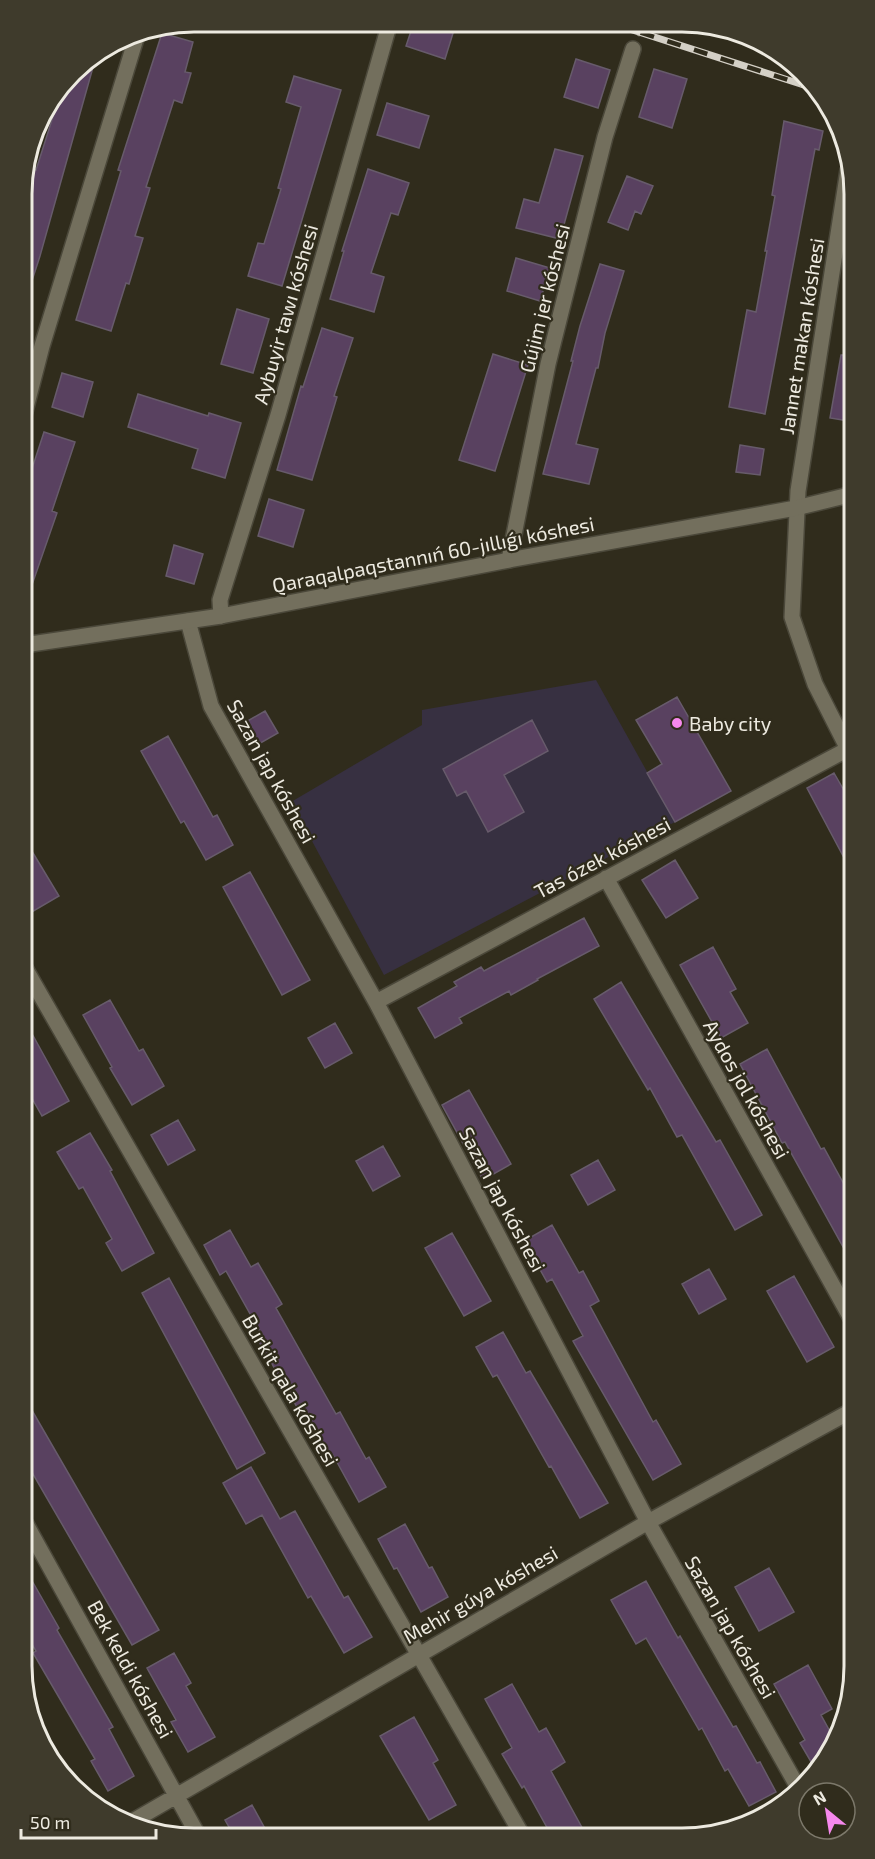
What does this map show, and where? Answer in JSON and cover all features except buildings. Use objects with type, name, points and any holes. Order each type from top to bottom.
[{"type":"street","name":"Aybuyir tawı kóshesi","points":[[220,616],[220,600],[278,415],[387,32]]},
{"type":"street","points":[[32,384],[135,43]]},
{"type":"street","name":"Gújim jer kóshesi","points":[[509,560],[548,364],[605,137],[633,49]]},
{"type":"street","name":"Jannet makan kóshesi","points":[[796,508],[844,196]]},
{"type":"street","name":"Qaraqalpaqstannıń 60-jıllıǵı kóshesi","points":[[32,644],[220,616],[796,508],[844,496]]},
{"type":"street","name":"Tas ózek kóshesi","points":[[796,508],[792,617],[815,684],[844,740]]},
{"type":"street","name":"Sazan jap kóshesi","points":[[188,621],[211,706],[376,1002],[648,1522],[795,1781]]},
{"type":"street","name":"Tas ózek kóshesi","points":[[376,1002],[844,754]]},
{"type":"street","name":"Aydos jol kóshesi","points":[[606,879],[843,1304]]},
{"type":"street","name":"Burkit qala kóshesi","points":[[32,980],[518,1828]]},
{"type":"street","name":"Mehir gúyа kóshesi","points":[[139,1818],[648,1522],[843,1415]]},
{"type":"street","name":"Bek keldi kóshesi","points":[[32,1535],[195,1828]]},
{"type":"shaded area","points":[[596,680],[675,822],[384,975],[291,802],[422,725],[422,710]]},
{"type":"railway","points":[[639,32],[800,84]]},
{"type":"place","name":"Baby city","points":[[677,723]]}]
